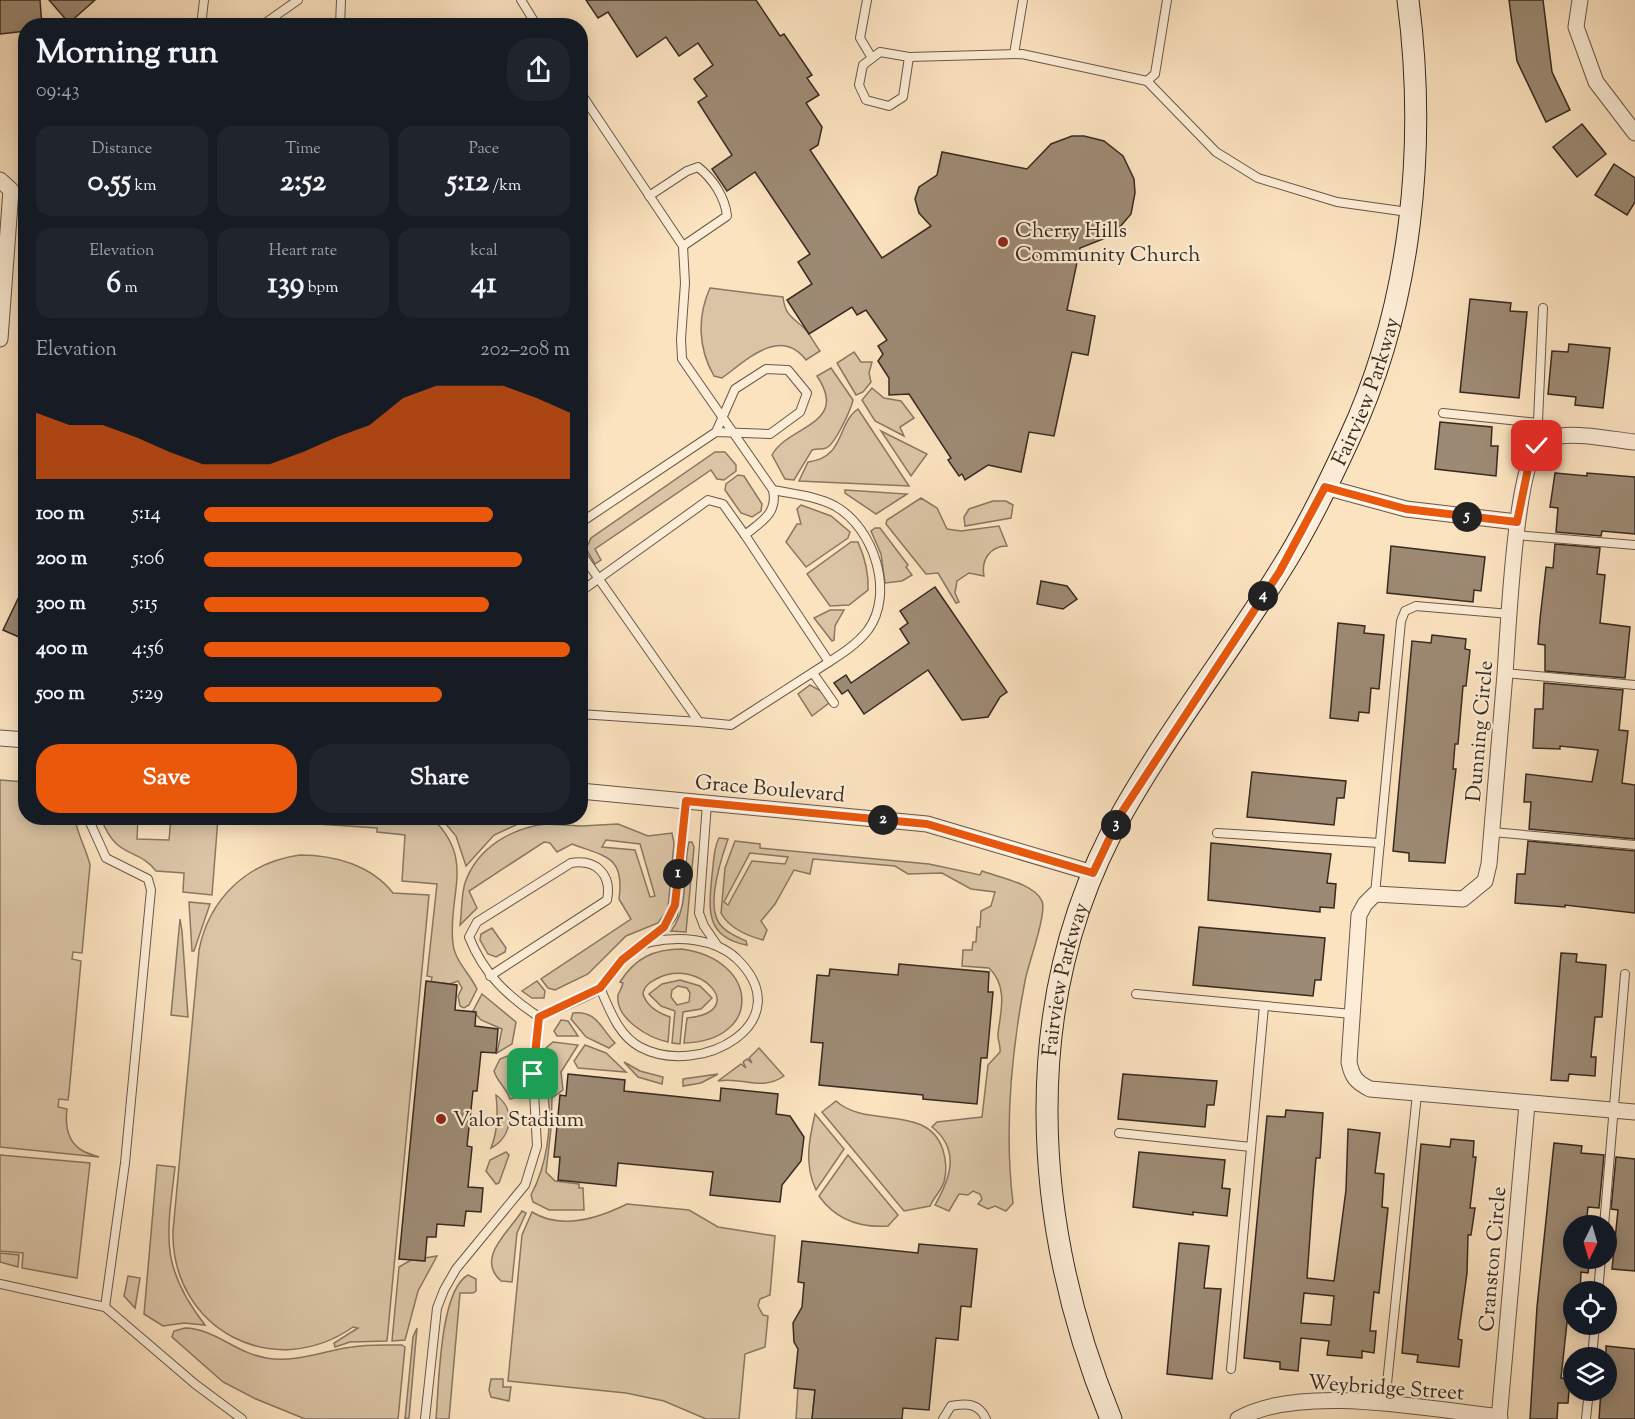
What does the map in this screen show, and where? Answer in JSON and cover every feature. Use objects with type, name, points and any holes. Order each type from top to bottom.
[{"type":"main road","name":"Fairview Parkway","points":[[1111,1419],[1074,1318],[1060,1255],[1048,1176],[1045,1118],[1048,1062],[1058,996],[1071,938],[1093,873],[1122,812],[1280,571],[1325,487],[1368,393],[1401,275],[1410,212],[1416,150],[1415,97],[1408,0]]},
{"type":"street","points":[[1580,0],[1576,27],[1596,82],[1635,133]]},
{"type":"street","points":[[0,180],[11,190],[0,339]]},
{"type":"street","points":[[1537,446],[1548,438],[1564,435],[1635,442]]},
{"type":"street","name":"Dunning Circle","points":[[1375,894],[1463,899],[1485,881],[1492,832],[1517,529],[1530,459],[1537,446]]},
{"type":"street","points":[[1325,487],[1406,509],[1517,529]]},
{"type":"street","points":[[0,738],[18,739]]},
{"type":"street","name":"Grace Boulevard","points":[[588,792],[927,824],[1093,873]]},
{"type":"street","points":[[1375,894],[1365,903],[1359,915],[1349,1062],[1357,1082],[1370,1089],[1635,1112]]},
{"type":"street","name":"Cranston Circle","points":[[1499,1418],[1527,1104]]},
{"type":"street","name":"Weybridge Street","points":[[1238,1419],[1251,1411],[1285,1402],[1339,1400],[1499,1418]]},
{"type":"lane","points":[[202,18],[204,0]]},
{"type":"lane","points":[[272,18],[298,0]]},
{"type":"lane","points":[[340,18],[341,0]]},
{"type":"lane","points":[[521,0],[532,18]]},
{"type":"lane","points":[[867,0],[860,38],[872,58]]},
{"type":"lane","points":[[1014,54],[1023,0]]},
{"type":"lane","points":[[1147,81],[1155,74],[1167,0]]},
{"type":"lane","points":[[909,57],[903,97],[889,106],[866,100],[858,85],[863,65],[880,52],[909,57],[1014,54],[1058,60],[1147,81],[1216,152],[1258,178],[1337,202],[1410,212]]},
{"type":"lane","points":[[588,104],[683,246],[685,283],[682,359],[773,490],[776,502],[771,515],[745,535]]},
{"type":"lane","points":[[649,196],[687,171],[698,167],[707,174],[725,202],[727,216],[683,246]]},
{"type":"lane","points":[[1537,446],[1543,308]]},
{"type":"lane","points":[[588,518],[716,432],[735,389],[766,369],[788,370],[807,393],[800,412],[770,434],[716,432]]},
{"type":"lane","points":[[1443,413],[1538,423]]},
{"type":"lane","points":[[588,715],[731,724],[854,645],[869,629],[881,595],[875,557],[862,533],[848,515],[834,506],[814,498],[773,490]]},
{"type":"lane","points":[[588,587],[708,500],[723,504],[829,662]]},
{"type":"lane","points":[[1517,529],[1635,545]]},
{"type":"lane","points":[[588,563],[699,722]]},
{"type":"lane","points":[[1375,894],[1401,621],[1405,611],[1416,606],[1510,614]]},
{"type":"lane","points":[[813,673],[834,703]]},
{"type":"lane","points":[[1505,673],[1635,685]]},
{"type":"lane","points":[[539,1017],[600,988],[612,970],[647,943],[673,915],[686,801]]},
{"type":"lane","points":[[600,988],[614,1019],[624,1034],[640,1047],[675,1055],[693,1055],[726,1047],[740,1038],[750,1025],[758,1000],[752,975],[717,945],[704,926],[699,913],[707,803]]},
{"type":"lane","points":[[91,825],[106,858],[148,879],[151,890],[123,1174],[105,1306]]},
{"type":"lane","points":[[1492,832],[1635,845]]},
{"type":"lane","points":[[1217,833],[1380,843]]},
{"type":"lane","points":[[490,976],[607,900],[609,889],[607,876],[599,867],[583,861],[571,863],[477,922],[469,937],[476,954],[490,976],[510,998],[539,1017]]},
{"type":"lane","points":[[647,943],[683,940],[717,945]]},
{"type":"lane","points":[[1605,1215],[1625,974]]},
{"type":"lane","points":[[1136,994],[1352,1014]]},
{"type":"lane","points":[[1231,1369],[1264,1006]]},
{"type":"lane","points":[[425,1419],[437,1308],[444,1290],[456,1269],[525,1185],[537,1146],[533,1074],[539,1017]]},
{"type":"lane","points":[[1385,1405],[1417,1094]]},
{"type":"lane","points":[[1119,1134],[1251,1146]]},
{"type":"lane","points":[[0,1284],[105,1306],[178,1370],[242,1419]]},
{"type":"lane","points":[[1586,1419],[1588,1401]]},
{"type":"lane","points":[[943,1419],[951,1406],[966,1403],[982,1410],[986,1419]]},
{"type":"shaded area","points":[[710,288],[783,297],[787,312],[806,330],[820,351],[806,360],[796,350],[785,346],[775,346],[753,355],[722,378],[714,376],[705,355],[701,332],[703,310]]},
{"type":"shaded area","points":[[854,352],[861,362],[872,362],[869,373],[871,382],[863,392],[856,395],[837,363]]},
{"type":"shaded area","points":[[831,368],[853,400],[849,411],[830,445],[824,449],[812,450],[794,480],[785,479],[772,455],[780,445],[821,415],[826,405],[825,392],[817,376]]},
{"type":"shaded area","points":[[872,388],[884,398],[901,401],[914,418],[900,427],[904,436],[875,421],[862,400]]},
{"type":"shaded area","points":[[858,409],[909,486],[799,481],[808,462],[820,459],[835,447],[851,415]]},
{"type":"shaded area","points":[[881,431],[927,454],[911,476]]},
{"type":"shaded area","points":[[715,452],[725,452],[736,465],[736,471],[724,480],[717,479],[711,470],[595,549],[601,560],[595,564],[588,552],[591,538]]},
{"type":"shaded area","points":[[738,475],[744,476],[762,504],[761,511],[752,517],[741,513],[725,490],[726,484]]},
{"type":"shaded area","points":[[845,490],[907,494],[876,514],[845,493]]},
{"type":"shaded area","points":[[921,498],[937,508],[947,529],[961,531],[999,526],[1007,546],[991,551],[985,559],[984,576],[969,573],[957,581],[955,593],[959,602],[956,603],[938,573],[926,574],[886,524],[887,520]]},
{"type":"shaded area","points":[[993,501],[1006,501],[1013,505],[1011,518],[965,526],[964,517],[969,509]]},
{"type":"shaded area","points":[[801,505],[831,516],[850,532],[848,538],[806,567],[786,542],[797,524],[801,524],[797,509]]},
{"type":"shaded area","points":[[880,528],[908,565],[906,567],[912,575],[902,581],[885,583],[881,554],[871,531]]},
{"type":"shaded area","points":[[851,542],[858,542],[863,554],[868,590],[849,605],[830,606],[807,574]]},
{"type":"shaded area","points":[[830,610],[844,610],[835,626],[832,641],[814,618]]},
{"type":"shaded area","points":[[810,685],[821,691],[829,703],[812,716],[798,694]]},
{"type":"shaded area","points":[[0,780],[18,781],[18,825],[77,825],[90,865],[82,953],[73,952],[72,959],[81,961],[69,1093],[68,1100],[59,1099],[58,1107],[67,1109],[68,1133],[73,1143],[83,1151],[99,1157],[0,1147]]},
{"type":"shaded area","points":[[618,824],[648,836],[672,833],[674,843],[668,909],[658,923],[626,936],[588,974],[555,990],[548,988],[541,979],[631,919],[619,899],[619,874],[611,860],[572,844],[557,852],[550,843],[544,842],[469,891],[477,908],[460,925],[463,893],[470,871],[487,850],[508,835],[540,825]],"holes":[[[606,840],[640,844],[655,896],[650,897],[635,850],[602,847]]]},
{"type":"shaded area","points":[[104,825],[138,825],[137,839],[169,840],[170,825],[217,825],[212,895],[183,892],[184,873],[156,871],[142,858],[120,847]]},
{"type":"shaded area","points":[[333,825],[438,825],[446,834],[457,864],[452,926],[454,950],[477,989],[469,1005],[464,1008],[460,1006],[458,996],[462,988],[458,981],[450,984],[431,982],[432,977],[427,976],[437,884],[402,881],[405,835],[377,832],[377,828]]},
{"type":"shaded area","points":[[447,825],[516,825],[494,835],[466,866],[456,836]]},
{"type":"shaded area","points":[[719,838],[728,839],[716,881],[715,915],[724,929],[746,941],[747,945],[723,935],[716,928],[712,919],[711,887],[715,851]]},
{"type":"shaded area","points":[[735,841],[760,844],[760,848],[929,864],[980,875],[982,871],[1024,886],[1038,895],[1042,901],[1042,917],[1025,981],[1010,1092],[1009,1147],[1013,1203],[1006,1211],[995,1206],[988,1209],[978,1204],[982,1199],[980,1194],[973,1191],[968,1195],[959,1194],[949,1211],[935,1205],[948,1175],[950,1155],[947,1145],[932,1127],[937,1122],[982,1117],[988,1065],[1000,1052],[998,1035],[1002,999],[999,983],[989,968],[962,966],[963,950],[972,950],[973,942],[976,942],[977,927],[980,927],[981,911],[991,906],[995,892],[971,889],[942,873],[908,874],[895,866],[813,859],[810,874],[794,870],[775,904],[761,921],[767,930],[763,940],[745,934],[734,927],[721,913],[725,868]],"holes":[[[750,853],[788,857],[785,864],[752,861],[728,905],[724,902]]]},
{"type":"shaded area","points":[[689,842],[692,842],[694,847],[686,932],[671,931],[681,911]]},
{"type":"shaded area","points":[[300,855],[326,857],[351,864],[374,875],[393,893],[429,895],[387,1341],[350,1342],[335,1347],[334,1343],[358,1328],[353,1327],[322,1343],[291,1349],[260,1347],[232,1337],[208,1319],[189,1295],[177,1266],[173,1231],[199,950],[204,932],[221,899],[233,886],[263,866]]},
{"type":"shaded area","points":[[189,902],[210,904],[194,951],[192,951]]},
{"type":"shaded area","points":[[180,919],[182,931],[188,1017],[171,1015]]},
{"type":"shaded area","points":[[492,928],[506,948],[505,952],[496,957],[488,954],[480,940],[481,934]]},
{"type":"shaded area","points":[[682,949],[708,956],[726,968],[738,983],[742,999],[739,1015],[728,1029],[710,1039],[684,1043],[687,1018],[706,1014],[715,1006],[717,997],[712,988],[702,980],[689,975],[674,973],[658,978],[646,986],[643,994],[647,1003],[654,1009],[670,1017],[668,1042],[643,1032],[635,1026],[627,1019],[619,1004],[618,995],[623,983],[620,982],[632,967],[654,953]]},
{"type":"shaded area","points":[[680,980],[700,986],[712,998],[701,1009],[683,1012],[680,1044],[672,1043],[675,1011],[661,1006],[649,994],[662,984]],"holes":[[[678,986],[687,988],[690,993],[689,1002],[677,1005],[671,997],[672,990]]]},
{"type":"shaded area","points":[[537,981],[545,991],[544,998],[532,998],[522,991]]},
{"type":"shaded area","points":[[482,994],[516,1022],[512,1044],[497,1053],[502,1029],[481,1020],[473,1011]]},
{"type":"shaded area","points":[[573,1013],[588,1014],[593,1017],[615,1043],[609,1048],[586,1037],[571,1019]]},
{"type":"shaded area","points":[[561,1020],[568,1021],[578,1036],[557,1036],[554,1031]]},
{"type":"shaded area","points":[[553,1042],[578,1045],[561,1072],[563,1090],[552,1098],[546,1172],[555,1181],[579,1184],[579,1188],[583,1188],[584,1210],[549,1210],[533,1202],[531,1195],[541,1171],[549,1133],[545,1054],[546,1048]]},
{"type":"shaded area","points":[[585,1045],[606,1053],[626,1072],[578,1068],[574,1061]]},
{"type":"shaded area","points":[[759,1048],[784,1076],[767,1083],[718,1081],[741,1064],[746,1068],[743,1062],[747,1059],[752,1063],[749,1058]]},
{"type":"shaded area","points":[[510,1055],[514,1098],[510,1099],[494,1071],[500,1059]]},
{"type":"shaded area","points":[[624,1062],[640,1071],[663,1077],[662,1084],[638,1077]]},
{"type":"shaded area","points":[[718,1074],[701,1083],[683,1086],[683,1079]]},
{"type":"shaded area","points":[[496,1095],[507,1108],[509,1123],[503,1137],[491,1148],[497,1122]]},
{"type":"shaded area","points":[[836,1101],[863,1114],[910,1121],[924,1126],[935,1136],[943,1150],[946,1174],[943,1185],[930,1206],[904,1211],[822,1112]]},
{"type":"shaded area","points":[[815,1114],[844,1149],[816,1190],[809,1162]]},
{"type":"shaded area","points":[[506,1152],[509,1155],[499,1183],[496,1184],[486,1171],[490,1160]]},
{"type":"shaded area","points":[[0,1155],[90,1163],[77,1278],[22,1268],[23,1253],[0,1251]]},
{"type":"shaded area","points":[[848,1155],[898,1215],[888,1226],[868,1226],[849,1221],[833,1211],[819,1196]]},
{"type":"shaded area","points":[[157,1165],[175,1167],[169,1232],[173,1267],[190,1304],[205,1325],[184,1323],[163,1326],[144,1314]]},
{"type":"shaded area","points":[[627,1204],[689,1210],[718,1227],[775,1236],[770,1295],[760,1299],[758,1306],[763,1315],[768,1316],[765,1347],[745,1354],[739,1419],[706,1419],[664,1401],[626,1393],[508,1381],[522,1235],[532,1212],[555,1220],[580,1220],[604,1214]]},
{"type":"shaded area","points":[[522,1211],[526,1213],[517,1233],[512,1282],[501,1281],[491,1263],[493,1254]]},
{"type":"shaded area","points":[[0,1253],[19,1255],[18,1267],[0,1262]]},
{"type":"shaded area","points":[[437,1256],[418,1291],[405,1340],[392,1341],[399,1267],[411,1260],[425,1261],[425,1258]]},
{"type":"shaded area","points":[[468,1275],[476,1279],[476,1291],[460,1293],[449,1419],[436,1419],[446,1319],[458,1285]]},
{"type":"shaded area","points":[[128,1276],[140,1278],[135,1308],[124,1296]]},
{"type":"shaded area","points":[[185,1328],[205,1332],[255,1355],[277,1359],[299,1358],[358,1346],[402,1345],[405,1347],[398,1419],[305,1419],[256,1399],[223,1382],[172,1337],[174,1331]]},
{"type":"shaded area","points":[[417,1328],[409,1418],[405,1419],[413,1337]]},
{"type":"shaded area","points":[[491,1379],[503,1379],[503,1387],[511,1387],[509,1401],[491,1397],[489,1390]]},
{"type":"shaded area","points":[[798,1388],[815,1390],[812,1419],[796,1419]]},
{"type":"building","points":[[0,0],[40,0],[41,18],[18,18],[18,32],[0,34]]},
{"type":"building","points":[[49,0],[95,0],[75,18],[65,18]]},
{"type":"building","name":"Cherry Hills Community Church","points":[[586,0],[756,0],[780,36],[784,34],[812,75],[807,78],[819,95],[806,103],[822,127],[818,145],[810,150],[882,258],[931,226],[919,213],[915,199],[919,187],[937,175],[942,152],[1027,169],[1051,144],[1072,136],[1084,136],[1104,141],[1123,156],[1134,179],[1135,193],[1131,214],[1113,235],[1080,248],[1067,310],[1095,316],[1088,355],[1072,352],[1054,436],[1029,432],[1021,472],[988,465],[965,480],[962,474],[959,476],[948,460],[951,458],[909,394],[889,395],[889,378],[878,361],[883,354],[878,346],[887,340],[866,310],[857,315],[852,307],[809,334],[787,300],[812,284],[798,262],[810,254],[755,172],[727,191],[712,169],[732,155],[698,102],[707,96],[694,79],[713,65],[698,43],[679,56],[666,37],[637,57],[608,12],[598,18]]},
{"type":"building","points":[[1509,0],[1543,0],[1552,72],[1570,110],[1546,122],[1517,61]]},
{"type":"building","points":[[1582,124],[1606,154],[1577,177],[1553,147]]},
{"type":"building","points":[[1614,164],[1635,178],[1635,202],[1627,215],[1595,195]]},
{"type":"building","points":[[1470,299],[1511,303],[1510,311],[1527,312],[1519,398],[1460,392]]},
{"type":"building","points":[[1569,344],[1610,348],[1603,408],[1575,405],[1576,397],[1548,394],[1552,351],[1568,352]]},
{"type":"building","points":[[1440,422],[1492,427],[1491,446],[1498,446],[1496,476],[1435,469]]},
{"type":"building","points":[[1555,473],[1635,477],[1635,534],[1602,531],[1601,536],[1556,532],[1558,508],[1550,507]]},
{"type":"building","points":[[1555,544],[1600,548],[1597,574],[1605,575],[1600,623],[1630,627],[1625,678],[1545,671],[1545,645],[1538,644],[1546,567],[1553,568]]},
{"type":"building","points":[[1391,546],[1485,557],[1481,591],[1474,590],[1473,602],[1387,593]]},
{"type":"building","points":[[1041,581],[1067,586],[1077,599],[1063,609],[1037,604]]},
{"type":"building","points":[[935,587],[1007,692],[1000,697],[988,717],[962,720],[928,670],[864,714],[848,690],[842,694],[834,683],[846,675],[851,683],[909,643],[900,629],[908,623],[900,611]]},
{"type":"building","points":[[18,599],[18,637],[3,630]]},
{"type":"building","points":[[1338,623],[1365,626],[1364,633],[1384,635],[1379,689],[1371,688],[1369,713],[1359,712],[1358,721],[1330,718]]},
{"type":"building","points":[[1432,635],[1466,639],[1465,649],[1470,650],[1466,686],[1463,686],[1458,744],[1455,744],[1453,769],[1456,769],[1445,863],[1409,861],[1409,853],[1393,851],[1412,641],[1431,643]]},
{"type":"building","points":[[1544,683],[1623,690],[1619,730],[1628,731],[1622,783],[1635,785],[1635,839],[1529,829],[1531,802],[1524,802],[1526,774],[1592,782],[1598,750],[1560,746],[1560,749],[1533,748],[1535,709],[1543,709]]},
{"type":"building","points":[[1252,772],[1346,781],[1344,798],[1337,798],[1334,825],[1247,817]]},
{"type":"building","points":[[1528,841],[1635,851],[1635,913],[1565,905],[1565,907],[1515,903],[1517,874],[1525,874]]},
{"type":"building","points":[[1211,843],[1331,854],[1327,883],[1336,884],[1334,908],[1320,907],[1320,912],[1208,900]]},
{"type":"building","points":[[1199,927],[1325,938],[1321,980],[1315,980],[1313,996],[1193,985]]},
{"type":"building","points":[[1561,953],[1577,954],[1576,962],[1606,965],[1602,1017],[1595,1017],[1591,1057],[1596,1057],[1595,1076],[1569,1074],[1568,1081],[1551,1080]]},
{"type":"building","points":[[899,964],[989,972],[988,992],[993,992],[987,1058],[981,1058],[977,1104],[923,1099],[923,1095],[819,1085],[823,1043],[811,1042],[817,975],[829,976],[830,969],[898,975]]},
{"type":"building","name":"Valor Stadium","points":[[426,981],[457,985],[455,1010],[476,1012],[475,1026],[498,1029],[496,1053],[481,1052],[477,1091],[473,1091],[467,1146],[472,1147],[468,1187],[483,1188],[481,1212],[466,1211],[464,1226],[437,1224],[436,1237],[427,1237],[425,1261],[399,1259]]},
{"type":"building","points":[[568,1074],[625,1080],[624,1091],[720,1101],[721,1088],[778,1094],[776,1114],[790,1116],[804,1137],[801,1161],[782,1185],[780,1202],[710,1195],[713,1172],[618,1163],[616,1186],[558,1180],[560,1157],[554,1157],[560,1095],[566,1096]]},
{"type":"building","points":[[1123,1074],[1217,1081],[1214,1105],[1207,1105],[1205,1127],[1118,1119]]},
{"type":"building","points":[[1286,1110],[1323,1113],[1320,1158],[1316,1158],[1307,1278],[1334,1281],[1346,1190],[1348,1129],[1380,1133],[1375,1173],[1384,1174],[1382,1207],[1388,1208],[1379,1293],[1374,1292],[1370,1331],[1376,1331],[1374,1353],[1362,1351],[1362,1358],[1327,1355],[1329,1341],[1301,1338],[1298,1371],[1280,1369],[1280,1362],[1244,1358],[1267,1116],[1285,1117]],"holes":[[[1304,1293],[1334,1296],[1331,1325],[1301,1323]]]},
{"type":"building","points":[[1451,1139],[1474,1141],[1473,1157],[1476,1157],[1470,1208],[1475,1208],[1471,1235],[1468,1235],[1467,1273],[1458,1339],[1462,1340],[1459,1367],[1417,1362],[1418,1355],[1402,1353],[1421,1144],[1450,1147]]},
{"type":"building","points":[[1554,1143],[1582,1146],[1581,1153],[1604,1155],[1599,1208],[1588,1207],[1587,1215],[1563,1215],[1563,1269],[1589,1269],[1588,1273],[1581,1272],[1581,1281],[1563,1281],[1563,1335],[1566,1335],[1561,1378],[1563,1378],[1563,1401],[1568,1401],[1568,1403],[1558,1403],[1557,1419],[1530,1419],[1537,1307]]},
{"type":"building","points":[[1139,1152],[1225,1160],[1222,1188],[1230,1189],[1227,1216],[1193,1212],[1193,1215],[1133,1207]]},
{"type":"building","points":[[1616,1157],[1635,1159],[1635,1271],[1612,1269],[1617,1269],[1618,1210],[1611,1209]]},
{"type":"building","points":[[802,1241],[918,1253],[919,1244],[977,1249],[971,1307],[961,1306],[958,1340],[936,1338],[929,1410],[903,1408],[902,1419],[812,1419],[815,1390],[794,1388],[798,1349],[794,1342],[793,1323],[802,1307],[804,1283],[798,1282]]},
{"type":"building","points":[[1179,1243],[1209,1246],[1204,1288],[1221,1289],[1212,1379],[1167,1374]]},
{"type":"building","points":[[1617,1347],[1635,1349],[1635,1419],[1599,1419],[1600,1401],[1617,1401]]},
{"type":"place","name":"Cherry Hills Community Church","points":[[1003,242]]},
{"type":"place","name":"Valor Stadium","points":[[441,1119]]},
{"type":"route","points":[[533,1074],[539,1017],[600,988],[612,970],[636,949],[647,943],[673,915],[686,801],[927,824],[1093,873],[1122,812],[1280,571],[1325,487],[1406,509],[1517,522],[1530,459],[1537,446]]}]
